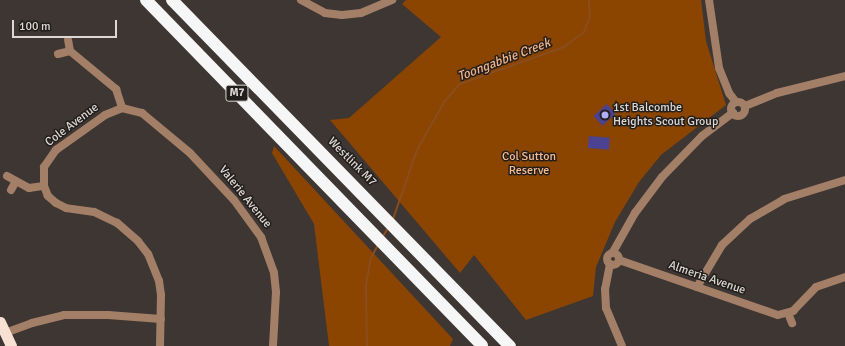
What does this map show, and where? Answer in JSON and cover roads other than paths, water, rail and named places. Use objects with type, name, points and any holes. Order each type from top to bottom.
[{"type":"highway","name":"M7","points":[[146,0],[482,346]]},
{"type":"highway","name":"Westlink M7","points":[[172,0],[510,346]]},
{"type":"highway","points":[[0,322],[3,335],[11,346]]},
{"type":"street","points":[[301,0],[325,13],[340,18],[361,13],[392,0]]},
{"type":"street","points":[[709,0],[719,68],[729,93],[736,102],[745,106],[777,93],[845,76]]},
{"type":"street","points":[[68,40],[70,51],[116,89],[122,108]]},
{"type":"street","points":[[58,54],[70,51]]},
{"type":"street","points":[[733,113],[732,107],[736,102]]},
{"type":"street","points":[[622,346],[606,308],[605,289],[610,264],[607,257],[613,252],[635,213],[662,177],[693,145],[733,113],[743,114],[745,106]]},
{"type":"street","name":"Cole Avenue","points":[[44,186],[44,167],[56,150],[105,115],[122,108]]},
{"type":"street","name":"Valerie Avenue","points":[[122,108],[142,113],[190,154],[234,200],[261,237],[274,273],[276,292],[273,346]]},
{"type":"street","points":[[7,176],[29,188],[44,186],[48,196],[56,203],[105,216],[138,240],[148,254],[159,280],[161,319],[160,346]]},
{"type":"street","points":[[697,287],[722,245],[759,213],[784,199],[845,180]]},
{"type":"street","points":[[10,190],[16,181]]},
{"type":"street","points":[[610,264],[615,264],[619,260],[618,255],[613,252]]},
{"type":"street","name":"Almeria Avenue","points":[[619,260],[773,314],[788,313]]},
{"type":"street","points":[[792,323],[788,313],[816,287],[845,277]]},
{"type":"street","points":[[3,335],[32,323],[64,315],[102,315],[161,319]]},
{"type":"waterway","name":"Toongabbie Creek","points":[[393,219],[417,150],[445,101],[460,84],[564,47],[584,32],[590,16],[589,0]]},
{"type":"waterway","name":"Toongabbie Creek","points":[[382,238],[388,228]]},
{"type":"waterway","name":"Toongabbie Creek","points":[[367,346],[366,285],[371,258],[378,245]]},
{"type":"place","name":"1st Balcombe Heights Scout Group","points":[[605,115]]},
{"type":"park label","name":"Col Sutton Reserve","points":[[529,164]]}]
